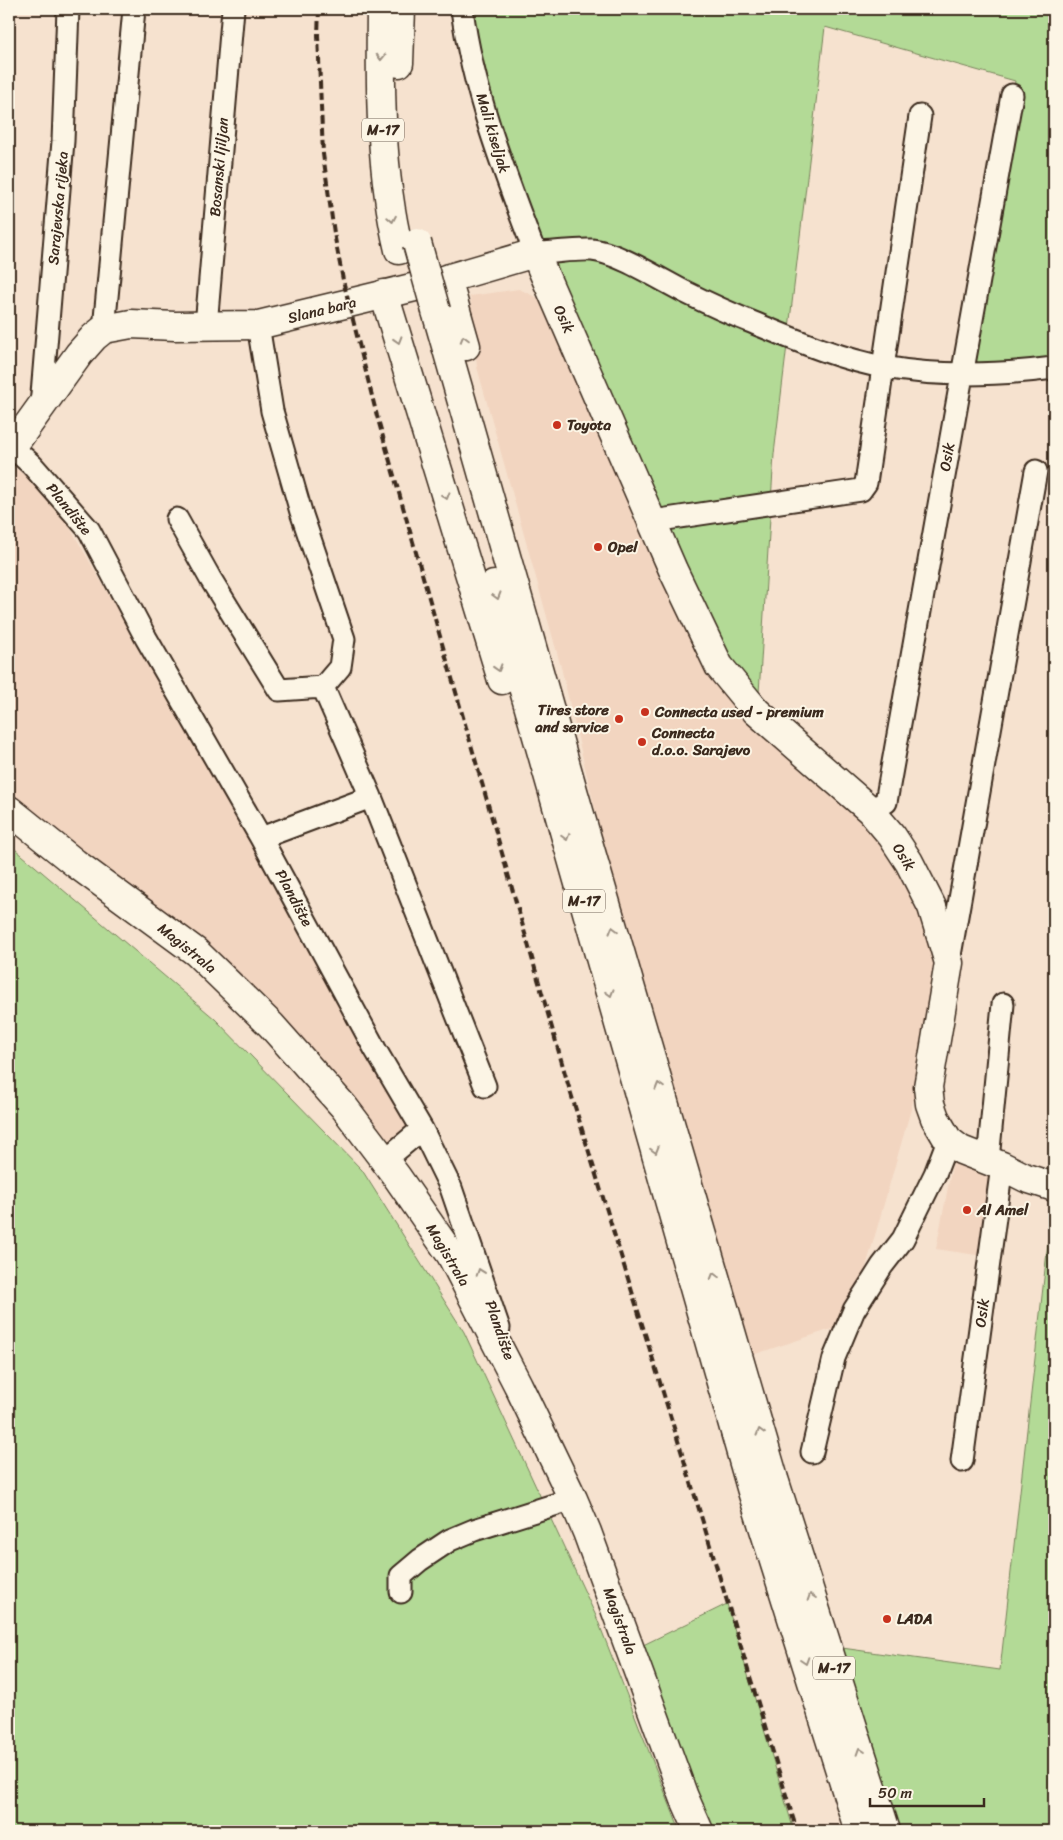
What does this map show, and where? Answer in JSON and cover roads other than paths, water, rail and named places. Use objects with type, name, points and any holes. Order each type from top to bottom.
[{"type":"main road","name":"M-17","points":[[381,9],[381,70],[386,171],[393,225],[408,246],[770,1509],[859,1831]]},
{"type":"main road","name":"M-17","points":[[401,9],[399,76],[401,148],[411,218],[408,246]]},
{"type":"main road","name":"Slana bara","points":[[104,329],[131,324],[258,325],[447,279],[535,253]]},
{"type":"main road","name":"Osik","points":[[535,253],[673,570],[720,666],[756,711],[870,810],[892,836],[909,862],[932,907],[949,963],[928,1087],[930,1104],[935,1118],[948,1140],[961,1150],[995,1163],[1026,1178],[1054,1187]]},
{"type":"main road","points":[[447,279],[560,695],[565,798]]},
{"type":"main road","points":[[384,294],[507,695],[520,727],[565,798]]},
{"type":"main road","points":[[11,446],[79,354],[104,329]]},
{"type":"main road","name":"Magistrala","points":[[9,810],[75,863],[196,952],[271,1025],[344,1107],[385,1160],[451,1255],[518,1385],[573,1499],[587,1532],[684,1797],[699,1831]]},
{"type":"main road","name":"M-17","points":[[770,1509],[886,1831]]},
{"type":"street","name":"Sarajevska rijeka","points":[[41,406],[63,141],[68,9]]},
{"type":"street","points":[[104,329],[134,9]]},
{"type":"street","name":"Bosanski ljiljan","points":[[206,326],[233,9]]},
{"type":"street","name":"Mali kiseljak","points":[[462,9],[465,35],[494,143],[535,253]]},
{"type":"street","name":"Osik","points":[[870,810],[886,802],[1012,95]]},
{"type":"street","points":[[653,521],[861,490],[866,482],[920,116]]},
{"type":"street","points":[[535,253],[593,250],[600,252],[631,264],[686,293],[754,323],[836,354],[883,367],[962,373],[1027,371],[1054,368]]},
{"type":"street","points":[[177,519],[210,578],[280,690],[323,687],[340,667],[344,639],[301,512],[272,412],[258,325]]},
{"type":"street","name":"Plandište","points":[[11,446],[32,465],[88,530],[146,638],[261,838],[375,1049],[422,1129],[452,1188],[518,1385]]},
{"type":"street","name":"Osik","points":[[949,963],[1036,471]]},
{"type":"street","points":[[323,687],[371,797],[485,1086]]},
{"type":"street","points":[[261,838],[371,797]]},
{"type":"street","points":[[932,907],[964,884]]},
{"type":"street","name":"Osik","points":[[962,1461],[995,1163],[1003,1004]]},
{"type":"street","points":[[385,1160],[422,1129]]},
{"type":"street","points":[[812,1452],[834,1358],[854,1310],[882,1266],[903,1239],[935,1174],[948,1140]]},
{"type":"street","points":[[401,1592],[401,1576],[420,1560],[450,1540],[474,1530],[573,1499]]},
{"type":"railway","points":[[319,9],[318,35],[323,154],[334,233],[343,280],[377,416],[568,1084],[797,1831]]},
{"type":"place","name":"Toyota","points":[[557,425]]},
{"type":"place","name":"Opel","points":[[598,547]]},
{"type":"place","name":"Connecta used - premium","points":[[645,712]]},
{"type":"place","name":"Tires store and service","points":[[619,719]]},
{"type":"place","name":"Connecta d.o.o. Sarajevo","points":[[642,742]]},
{"type":"place","name":"Al Amel","points":[[967,1210]]},
{"type":"place","name":"LADA","points":[[887,1619]]}]
